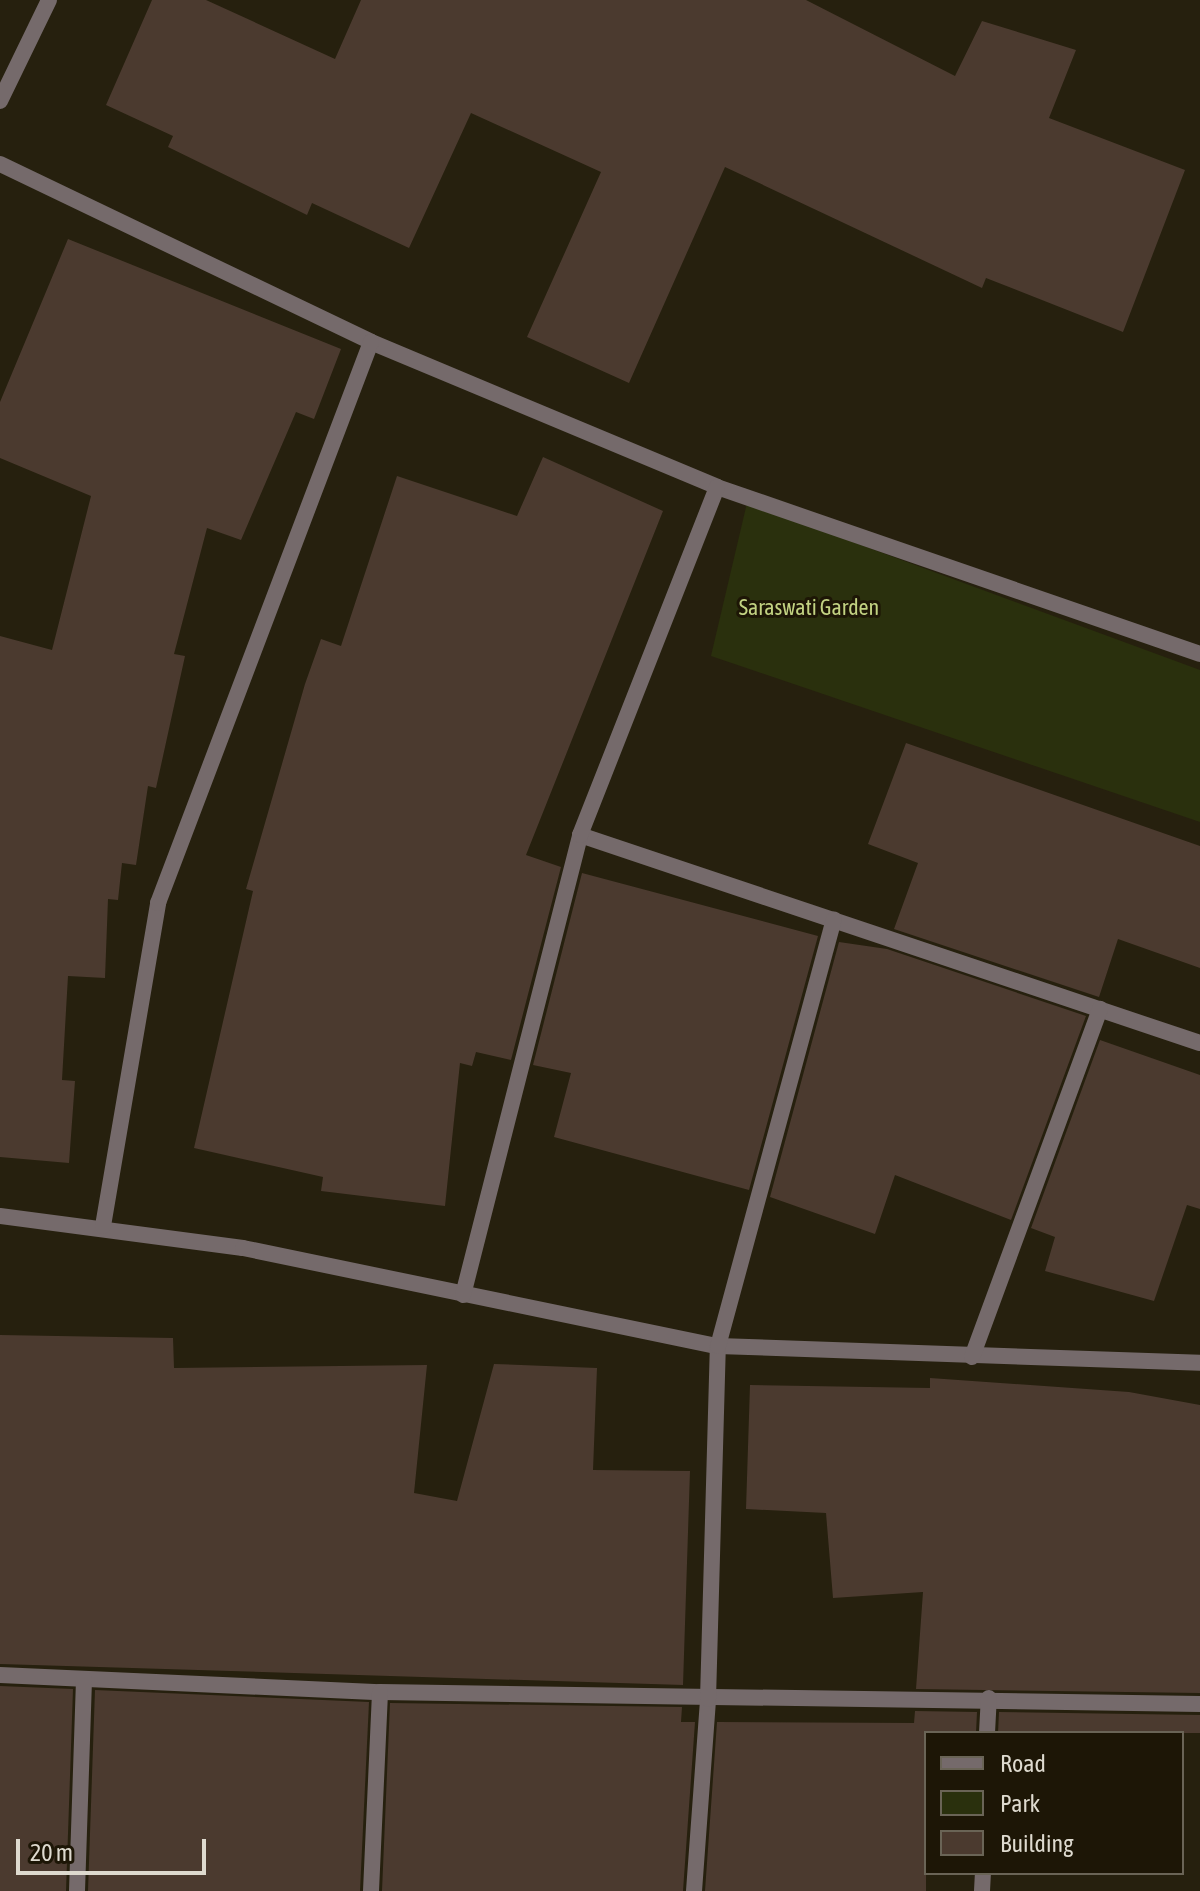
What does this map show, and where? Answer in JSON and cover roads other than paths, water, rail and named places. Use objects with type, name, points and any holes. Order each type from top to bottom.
[{"type":"street","points":[[0,101],[49,0]]},
{"type":"street","points":[[0,164],[371,342],[717,487],[1200,654]]},
{"type":"street","points":[[103,1226],[158,903],[371,342]]},
{"type":"street","points":[[463,1295],[580,835],[717,487]]},
{"type":"street","points":[[580,835],[1200,1043]]},
{"type":"street","points":[[694,1891],[708,1699],[718,1346],[834,920]]},
{"type":"street","points":[[972,1357],[1100,1009]]},
{"type":"street","points":[[0,1216],[103,1226],[718,1346],[1200,1363]]},
{"type":"street","points":[[0,1675],[380,1692],[708,1699],[989,1698],[1200,1704]]},
{"type":"street","points":[[77,1891],[84,1679]]},
{"type":"street","points":[[371,1891],[380,1692]]},
{"type":"street","points":[[987,1731],[989,1698]]},
{"type":"park label","name":"Saraswati Garden","points":[[809,608]]}]
